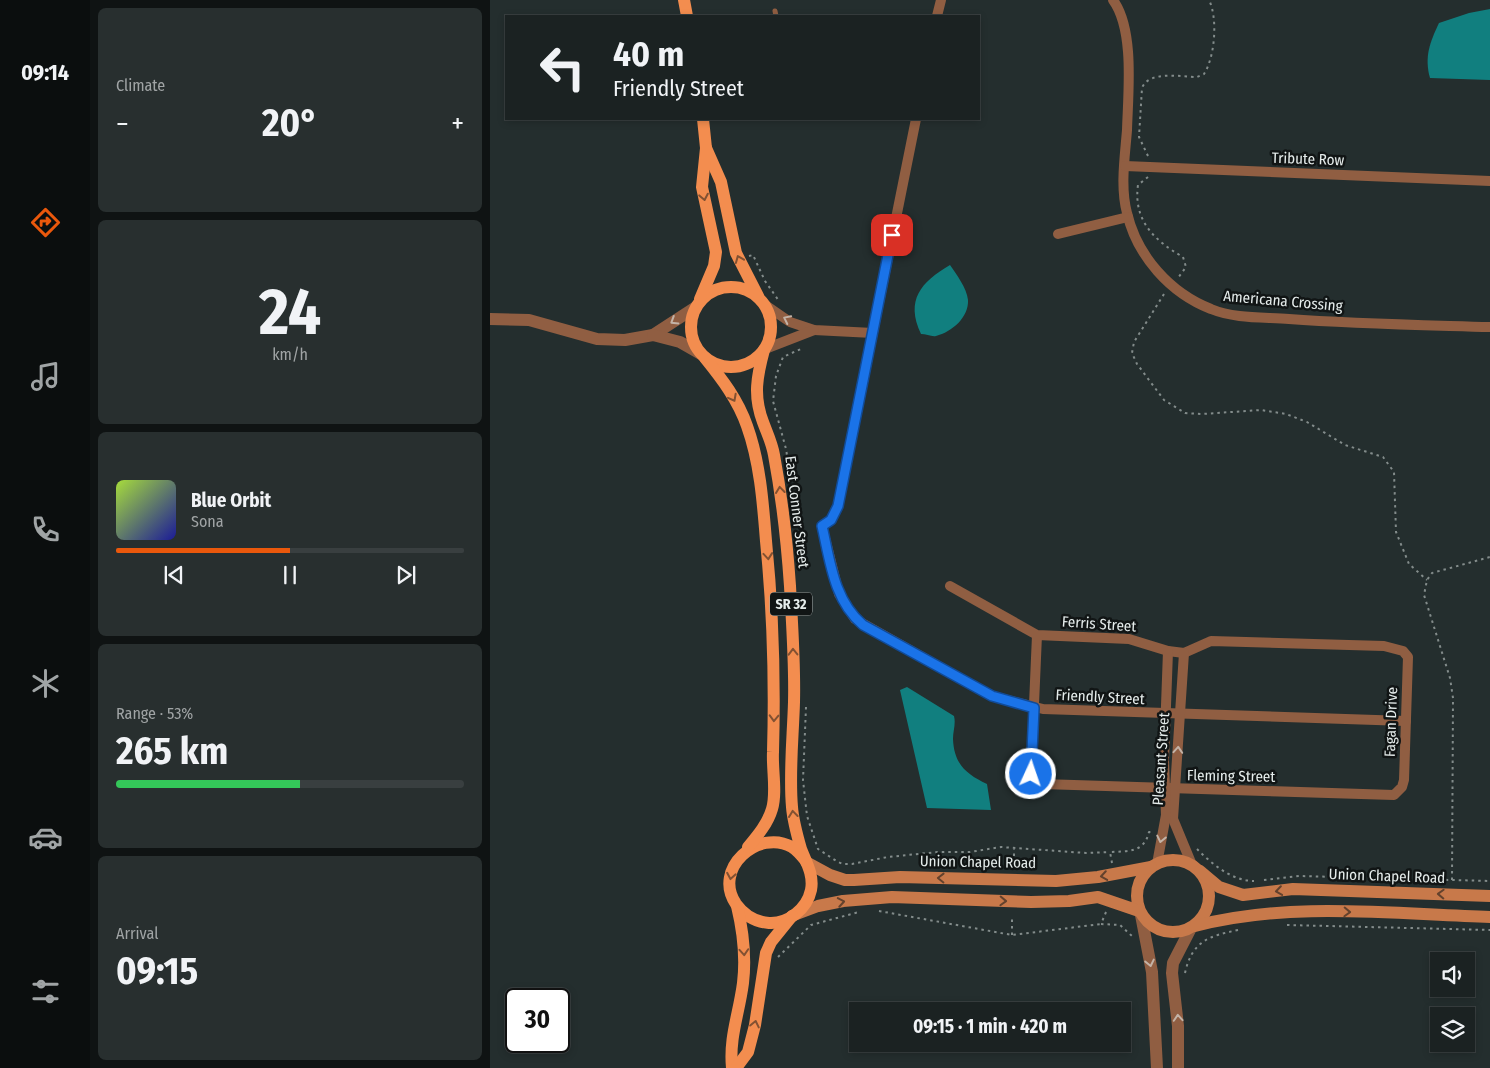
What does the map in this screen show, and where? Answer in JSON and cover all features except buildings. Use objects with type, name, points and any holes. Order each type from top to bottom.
[{"type":"main road","points":[[684,0],[687,15]]},
{"type":"main road","points":[[703,120],[706,148],[702,187],[716,252],[714,266],[690,326],[695,346],[703,356],[722,367],[732,368],[750,363],[764,350],[771,331],[770,322],[763,303],[746,275],[736,253],[721,182],[706,148]]},
{"type":"main road","points":[[697,305],[710,293],[734,287],[749,291],[763,303]]},
{"type":"main road","name":"East Conner Street","points":[[764,350],[756,393],[762,420],[773,449],[784,527],[793,642],[791,795],[794,822],[806,861]]},
{"type":"main road","name":"SR 32","points":[[703,356],[721,378],[747,425],[764,518],[770,586],[774,700],[774,799],[768,820],[733,867],[730,876],[731,892],[741,926],[744,965],[740,1003],[730,1046],[732,1068]]},
{"type":"main road","points":[[744,852],[765,842],[778,842],[793,848],[806,861]]},
{"type":"main road","points":[[1140,913],[1137,892],[1144,874],[1154,865],[1174,860],[1196,868],[1206,880],[1209,900],[1202,918],[1193,927]]},
{"type":"main road","name":"SR 32","points":[[736,1068],[748,1052],[754,1032],[766,953],[771,942],[805,905],[811,890],[811,873],[806,861]]},
{"type":"main road","name":"Union Chapel Road","points":[[806,861],[845,880],[900,877],[1056,881],[1114,875],[1154,865]]},
{"type":"main road","name":"Union Chapel Road","points":[[1196,868],[1220,887],[1243,895],[1293,889],[1490,896]]},
{"type":"main road","points":[[736,904],[746,915],[760,922],[771,923],[824,905],[869,898],[1041,902],[1098,897],[1111,900],[1140,913],[1155,928],[1164,932],[1182,932],[1193,927],[1250,914],[1289,911],[1490,917]]},
{"type":"street","points":[[937,15],[941,0]]},
{"type":"street","name":"Americana Crossing","points":[[1113,0],[1123,24],[1127,51],[1124,187],[1128,217],[1144,254],[1160,274],[1183,294],[1229,315],[1333,322],[1490,327]]},
{"type":"street","name":"East Conner Street","points":[[822,526],[831,520],[838,506],[916,120]]},
{"type":"street","name":"Tribute Row","points":[[1125,166],[1490,181]]},
{"type":"street","points":[[1058,234],[1128,217]]},
{"type":"street","points":[[763,303],[790,322],[814,330],[873,333]]},
{"type":"street","points":[[653,335],[697,305]]},
{"type":"street","points":[[490,319],[528,320],[597,339],[624,340],[653,335],[680,342],[703,356]]},
{"type":"street","points":[[764,350],[814,330]]},
{"type":"street","name":"Friendly Street","points":[[822,526],[839,594],[855,619],[992,696],[1034,708],[1166,715],[1406,721]]},
{"type":"street","name":"Ferris Street","points":[[950,586],[1037,635],[1129,639],[1168,651],[1184,653]]},
{"type":"street","points":[[1034,708],[1037,635]]},
{"type":"street","name":"Fagan Drive","points":[[1184,653],[1211,641],[1384,646],[1403,651],[1408,657],[1404,780],[1398,793]]},
{"type":"street","name":"Pleasant Street","points":[[1168,651],[1164,760],[1170,789],[1173,819],[1196,868]]},
{"type":"street","name":"Pleasant Street","points":[[1154,865],[1170,789],[1180,715],[1184,653]]},
{"type":"street","name":"Fleming Street","points":[[1034,708],[1031,774],[1033,778],[1047,785],[1394,796],[1398,793]]},
{"type":"street","points":[[1140,913],[1153,981],[1157,1068]]},
{"type":"street","points":[[1178,1068],[1178,1026],[1172,968],[1177,952],[1193,927]]},
{"type":"path","points":[[1148,156],[1139,137],[1142,88],[1144,83],[1153,78],[1197,77],[1204,74],[1213,52],[1214,15],[1208,0]]},
{"type":"path","points":[[1148,177],[1138,185],[1141,214],[1149,233],[1166,248],[1183,257],[1186,267],[1178,278]]},
{"type":"path","points":[[747,257],[753,255],[765,281],[780,303]]},
{"type":"path","points":[[1164,294],[1134,342],[1132,353],[1137,364],[1164,400],[1185,413],[1202,414],[1261,410],[1286,414],[1307,422],[1345,445],[1383,457],[1394,472],[1396,532],[1409,564],[1427,580]]},
{"type":"path","points":[[1452,880],[1454,698],[1450,678],[1424,595],[1427,580],[1432,573],[1490,557]]},
{"type":"path","points":[[807,816],[818,849],[844,864],[918,853],[1014,848],[1086,853],[1110,852],[1138,848],[1145,844],[1149,832]]},
{"type":"path","points":[[1195,847],[1228,874],[1246,881],[1299,876],[1490,881]]},
{"type":"path","points":[[1014,848],[1014,869]]},
{"type":"path","points":[[1110,852],[1114,875]]},
{"type":"path","points":[[1101,924],[1111,900]]},
{"type":"path","points":[[872,910],[1012,934],[1101,924],[1120,924],[1133,938]]},
{"type":"path","points":[[779,957],[786,946],[810,925],[864,912]]},
{"type":"path","points":[[1012,918],[1012,934]]},
{"type":"path","points":[[1282,925],[1490,930]]},
{"type":"path","points":[[1184,978],[1188,963],[1203,940],[1212,936],[1245,929]]},
{"type":"water","points":[[1490,9],[1490,80],[1430,78],[1428,56],[1439,23],[1469,13]]},
{"type":"water","points":[[950,265],[966,291],[968,306],[966,312],[958,323],[942,334],[934,336],[921,334],[916,322],[915,302],[924,285]]},
{"type":"water","points":[[907,687],[954,716],[953,739],[956,755],[967,772],[987,784],[991,810],[927,808],[900,690]]},
{"type":"route","points":[[892,235],[838,506],[831,520],[822,526],[830,560],[839,594],[855,619],[863,625],[992,696],[1034,708],[1031,774]]}]
